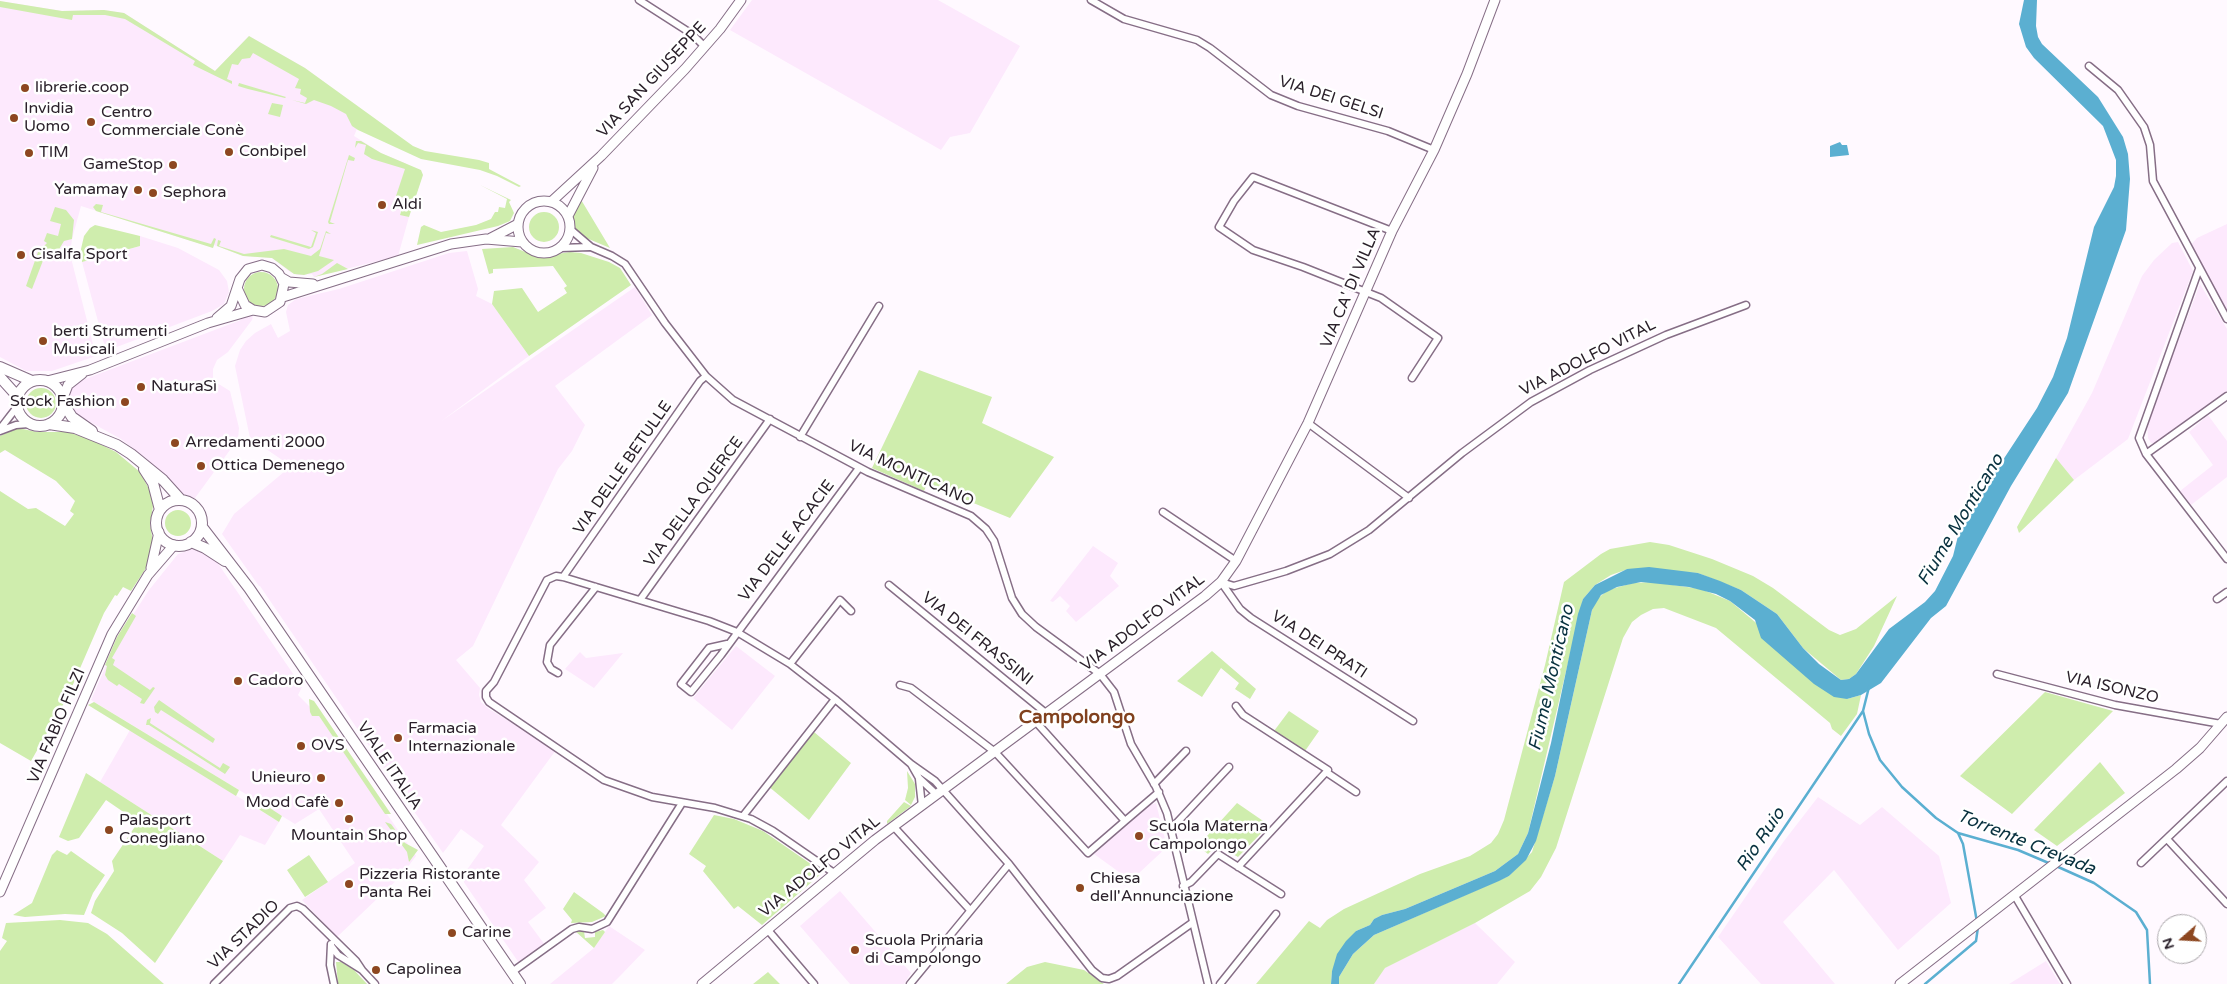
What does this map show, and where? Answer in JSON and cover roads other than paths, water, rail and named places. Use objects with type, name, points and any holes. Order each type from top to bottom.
[{"type":"main road","points":[[0,367],[32,381],[47,381],[59,389],[72,417],[138,459],[163,480],[181,500],[195,506],[202,519],[202,527],[200,533],[191,542],[174,545],[158,532],[156,525],[160,510],[153,483],[138,459]]},
{"type":"main road","points":[[0,377],[18,402],[23,418],[29,424],[38,426],[49,424],[75,428],[101,437]]},
{"type":"main road","points":[[18,402],[21,390],[32,381]]},
{"type":"main road","points":[[49,424],[60,414],[63,401]]},
{"type":"main road","points":[[160,510],[169,502],[181,500]]},
{"type":"main road","name":"VIALE ITALIA","points":[[202,527],[249,588],[520,984]]},
{"type":"main road","name":"VIALE ITALIA","points":[[191,542],[206,548],[232,566]]},
{"type":"street","points":[[638,0],[692,34],[705,47]]},
{"type":"street","name":"VIA SAN GIUSEPPE","points":[[551,202],[601,156],[705,47],[741,0]]},
{"type":"street","name":"VIA DEI GELSI","points":[[1091,0],[1124,19],[1197,40],[1271,94],[1298,106],[1388,130],[1434,150]]},
{"type":"street","name":"VIA CA' DI VILLA","points":[[1221,582],[1236,561],[1308,423],[1392,230],[1434,150],[1467,74],[1495,0]]},
{"type":"street","points":[[2089,66],[2118,90],[2144,127],[2150,144],[2153,181],[2227,319]]},
{"type":"street","name":"VIA SAN GIUSEPPE","points":[[568,216],[574,201],[601,156]]},
{"type":"street","points":[[1392,230],[1253,177],[1234,201],[1220,228],[1252,250],[1303,267],[1381,298],[1438,338],[1412,378]]},
{"type":"street","points":[[572,183],[576,190],[574,201]]},
{"type":"street","points":[[47,381],[90,370],[208,323],[253,310],[269,310],[276,306],[283,296],[439,248],[486,240],[522,242],[535,251],[544,253],[560,248],[566,241],[570,229],[568,216],[561,207],[551,202],[541,201],[530,205],[524,210],[518,224],[522,242]]},
{"type":"street","points":[[486,240],[518,224]]},
{"type":"street","name":"VIA MONTICANO","points":[[570,229],[591,247],[625,264],[665,323],[706,376],[733,400],[859,468],[980,522],[994,541],[1009,591],[1022,614],[1036,627],[1100,674],[1114,692],[1131,744],[1159,792],[1208,984]]},
{"type":"street","name":"VIA MONTICANO","points":[[560,248],[591,247]]},
{"type":"street","points":[[208,323],[231,306],[243,274],[255,266],[272,268],[282,278],[290,282],[321,284]]},
{"type":"street","points":[[2199,269],[2138,438],[2146,454],[2227,559]]},
{"type":"street","points":[[282,278],[283,296]]},
{"type":"street","points":[[238,290],[241,301],[253,310]]},
{"type":"street","name":"VIA ADOLFO VITAL","points":[[702,984],[834,873],[894,826],[1047,714],[1221,582],[1234,586],[1315,561],[1369,530],[1462,453],[1531,402],[1590,370],[1666,335],[1746,305]]},
{"type":"street","points":[[800,436],[879,306]]},
{"type":"street","points":[[63,401],[68,385],[90,370]]},
{"type":"street","name":"VIA DELLE BETULLE","points":[[563,577],[706,376]]},
{"type":"street","points":[[2146,454],[2227,396]]},
{"type":"street","points":[[0,430],[18,402]]},
{"type":"street","name":"VIA DELLA QUERCE","points":[[640,600],[770,419]]},
{"type":"street","points":[[1308,423],[1409,498]]},
{"type":"street","points":[[0,430],[16,425],[29,424]]},
{"type":"street","name":"VIA DELLE ACACIE","points":[[727,644],[709,648],[681,684],[691,692],[737,632],[859,468]]},
{"type":"street","points":[[1164,512],[1236,561]]},
{"type":"street","name":"VIA FABIO FILZI","points":[[0,892],[108,643],[148,575],[155,558],[158,532]]},
{"type":"street","name":"VIA FABIO FILZI","points":[[148,575],[174,545]]},
{"type":"street","points":[[834,873],[773,831],[743,816],[708,807],[637,794],[604,780],[570,755],[493,706],[486,697],[486,691],[494,682],[547,580],[556,576],[563,577],[737,632],[790,664],[835,699],[911,764],[935,781],[940,793]]},
{"type":"street","name":"VIA DEI PRATI","points":[[1221,582],[1233,601],[1251,618],[1413,721]]},
{"type":"street","name":"VIA DEI FRASSINI","points":[[889,585],[1047,714]]},
{"type":"street","points":[[558,673],[547,662],[550,645],[596,587]]},
{"type":"street","points":[[2217,599],[2227,592]]},
{"type":"street","points":[[790,664],[840,600],[851,611]]},
{"type":"street","name":"VIA ISONZO","points":[[1997,674],[2115,705],[2221,724]]},
{"type":"street","points":[[900,685],[911,688],[995,752],[1088,853],[1159,792]]},
{"type":"street","points":[[743,816],[835,699]]},
{"type":"street","points":[[1236,706],[1243,715],[1328,770],[1326,772],[1356,792]]},
{"type":"street","points":[[1900,984],[2176,769],[2227,717]]},
{"type":"street","points":[[1036,722],[1125,821]]},
{"type":"street","points":[[1154,784],[1186,751]]},
{"type":"street","points":[[911,764],[918,778],[922,806]]},
{"type":"street","points":[[1170,830],[1229,767]]},
{"type":"street","points":[[1238,867],[1326,772]]},
{"type":"street","points":[[918,778],[940,793],[1009,864],[1092,970],[1102,978],[1109,979],[1192,923]]},
{"type":"street","points":[[2141,863],[2227,781]]},
{"type":"street","points":[[2222,786],[2227,792]]},
{"type":"street","points":[[512,972],[572,929],[596,928],[610,919],[682,803]]},
{"type":"street","points":[[894,826],[970,910]]},
{"type":"street","points":[[2167,839],[2227,904]]},
{"type":"street","points":[[1183,886],[1191,882],[1218,854],[1281,894]]},
{"type":"street","points":[[910,984],[1009,864]]},
{"type":"street","points":[[2014,896],[2067,984]]},
{"type":"street","name":"VIA STADIO","points":[[214,984],[295,906],[301,907],[327,934]]},
{"type":"street","points":[[1220,984],[1276,914]]},
{"type":"street","points":[[767,930],[814,984]]},
{"type":"street","points":[[327,934],[332,947],[338,955],[362,970]]},
{"type":"street","points":[[327,934],[356,961],[375,984]]},
{"type":"street","points":[[332,947],[329,960],[334,984]]},
{"type":"water","points":[[2024,0],[2037,0],[2036,26],[2038,37],[2042,44],[2098,97],[2123,137],[2128,154],[2130,179],[2126,230],[2068,393],[2011,486],[1946,606],[1931,618],[1881,683],[1861,695],[1847,699],[1834,697],[1814,684],[1761,638],[1755,620],[1730,601],[1716,594],[1689,587],[1641,582],[1617,587],[1601,595],[1592,610],[1555,776],[1536,841],[1526,860],[1509,876],[1499,881],[1374,935],[1353,954],[1339,977],[1339,984],[1331,984],[1332,971],[1337,954],[1356,931],[1370,925],[1374,919],[1382,915],[1405,909],[1495,871],[1518,854],[1528,833],[1551,743],[1578,614],[1583,599],[1595,585],[1627,569],[1649,567],[1698,573],[1720,581],[1741,590],[1777,614],[1803,648],[1819,664],[1841,680],[1849,679],[1856,674],[1889,629],[1925,602],[1935,591],[1953,556],[1958,536],[1984,489],[2037,408],[2053,377],[2067,338],[2094,227],[2114,187],[2116,176],[2116,160],[2103,126],[2034,58],[2026,47],[2019,24]]},
{"type":"water","points":[[1840,142],[1842,145],[1847,145],[1849,155],[1830,157],[1830,146]]},
{"type":"waterway","name":"Torrente Crevada","points":[[1869,687],[1863,711],[1869,734],[1880,760],[1902,787],[1936,818],[1958,833],[2018,850],[2051,864]]},
{"type":"waterway","name":"Rio Ruio","points":[[1679,984],[1863,711]]},
{"type":"waterway","points":[[1958,833],[1963,844],[1977,922]]},
{"type":"waterway","name":"Torrente Crevada","points":[[2056,866],[2094,883],[2136,912],[2147,930],[2150,984]]},
{"type":"waterway","points":[[1925,984],[1976,941],[1978,927]]},
{"type":"place","name":"librerie.coop","points":[[25,88]]},
{"type":"place","name":"Invidia Uomo","points":[[14,118]]},
{"type":"place","name":"Centro Commerciale Conè","points":[[91,122]]},
{"type":"place","name":"Conbipel","points":[[229,152]]},
{"type":"place","name":"TIM","points":[[29,153]]},
{"type":"place","name":"GameStop","points":[[173,165]]},
{"type":"place","name":"Yamamay","points":[[138,190]]},
{"type":"place","name":"Sephora","points":[[153,193]]},
{"type":"place","name":"Aldi","points":[[382,205]]},
{"type":"place","name":"Cisalfa Sport","points":[[21,255]]},
{"type":"place","name":"berti Strumenti Musicali","points":[[43,341]]},
{"type":"place","name":"NaturaSì","points":[[141,387]]},
{"type":"place","name":"Stock Fashion","points":[[125,402]]},
{"type":"place","name":"Arredamenti 2000","points":[[175,443]]},
{"type":"place","name":"Ottica Demenego","points":[[201,466]]},
{"type":"place","name":"Cadoro","points":[[238,681]]},
{"type":"place","name":"Farmacia Internazionale","points":[[398,738]]},
{"type":"place","name":"OVS","points":[[301,746]]},
{"type":"place","name":"Unieuro","points":[[321,778]]},
{"type":"place","name":"Mood Cafè","points":[[339,803]]},
{"type":"place","name":"Mountain Shop","points":[[349,819]]},
{"type":"place","name":"Palasport Conegliano","points":[[109,830]]},
{"type":"place","name":"Scuola Materna Campolongo","points":[[1139,836]]},
{"type":"place","name":"Pizzeria Ristorante Panta Rei","points":[[349,884]]},
{"type":"place","name":"Chiesa dell'Annunciazione","points":[[1080,888]]},
{"type":"place","name":"Carine","points":[[452,933]]},
{"type":"place","name":"Scuola Primaria di Campolongo","points":[[855,950]]},
{"type":"place","name":"Capolinea","points":[[376,970]]},
{"type":"district","name":"Campolongo","points":[[1077,718]]},
{"type":"water label","name":"Fiume Monticano","points":[[1961,520]]},
{"type":"water label","name":"Fiume Monticano","points":[[1552,678]]}]
